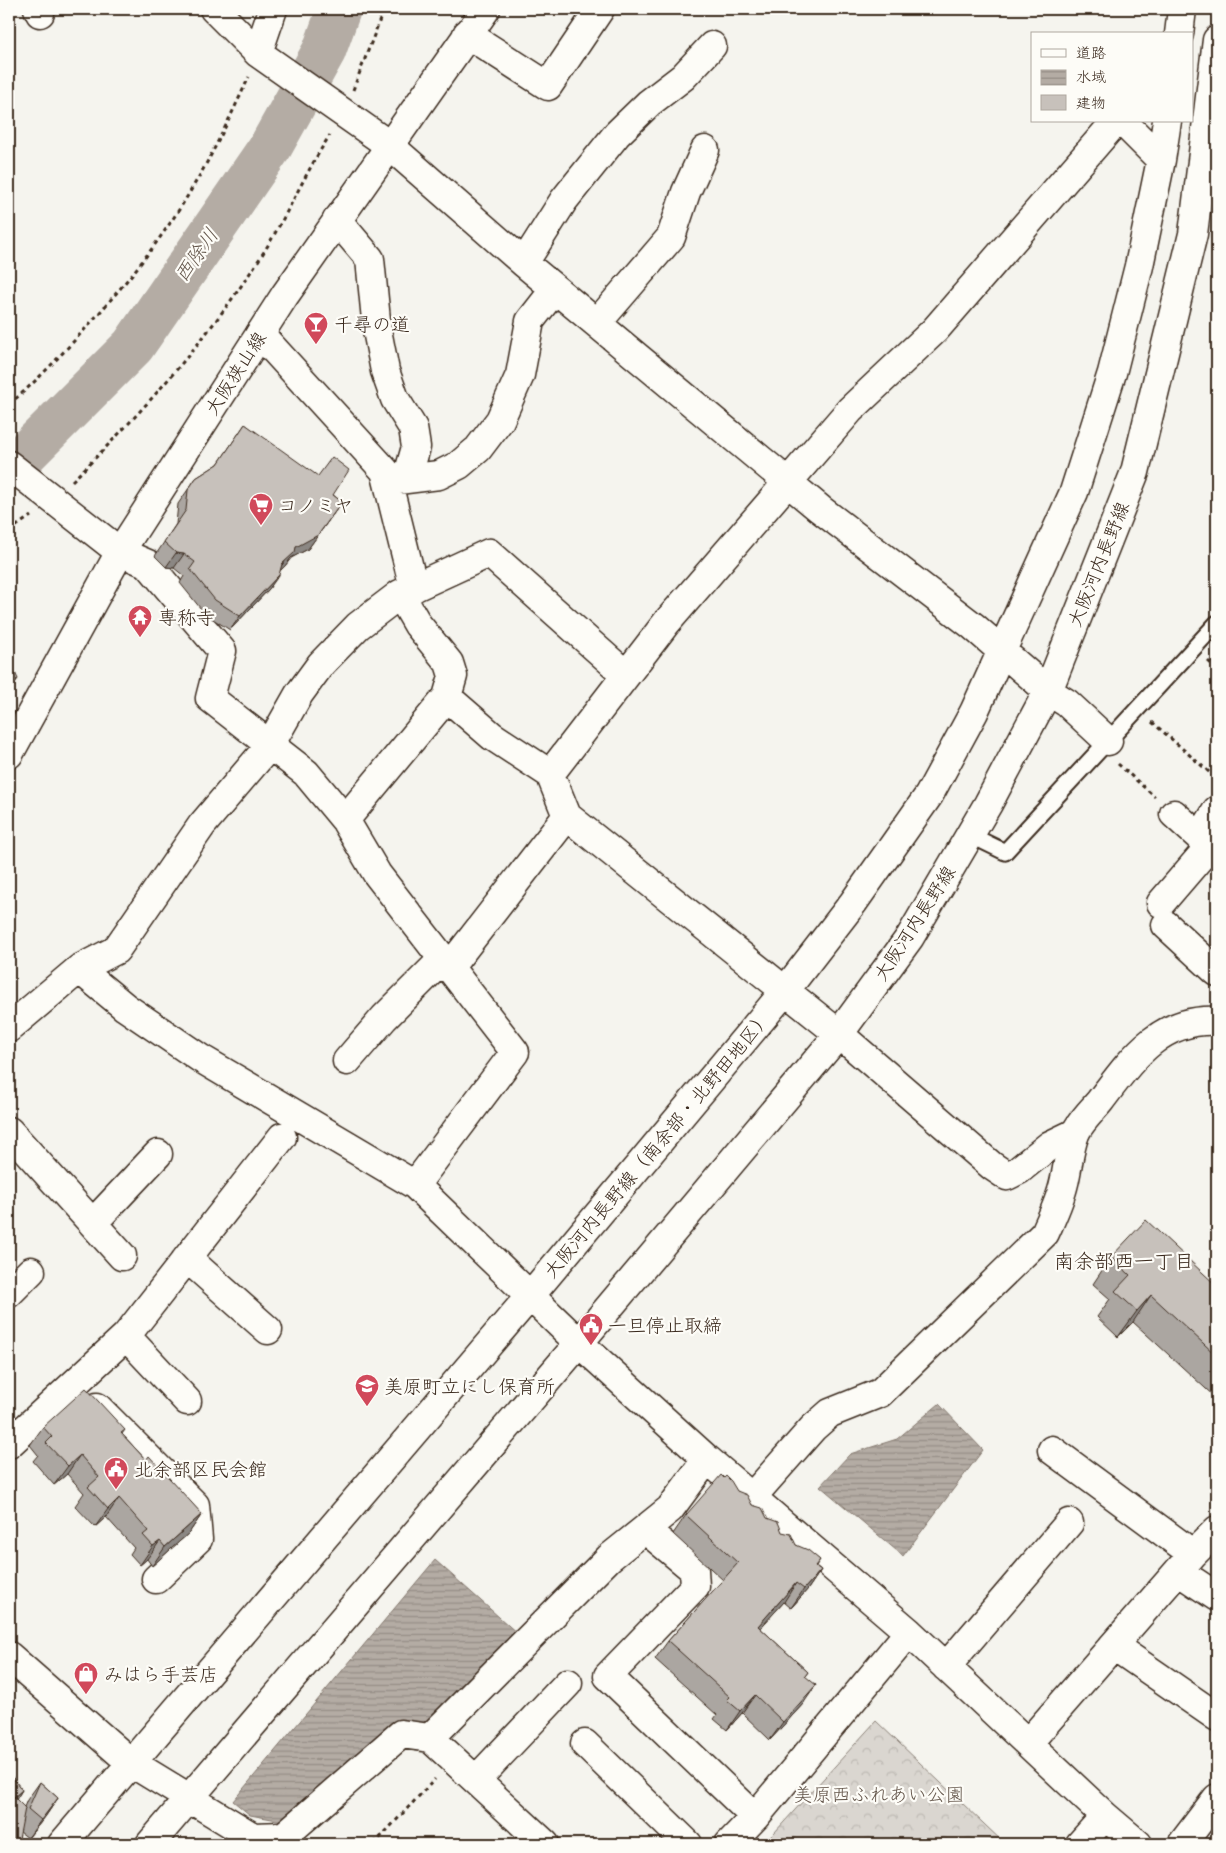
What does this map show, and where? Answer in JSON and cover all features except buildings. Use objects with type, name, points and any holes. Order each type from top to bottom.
[{"type":"street","points":[[214,9],[262,56],[389,145],[524,263],[788,482],[973,626],[1048,691],[1067,703],[1105,745]]},
{"type":"street","points":[[262,56],[272,9]]},
{"type":"street","name":"大阪狭山線","points":[[9,754],[120,552],[260,334],[389,145],[486,9]]},
{"type":"street","points":[[468,34],[548,86],[600,9]]},
{"type":"street","points":[[1179,32],[1182,9]]},
{"type":"street","name":"大阪河内長野線","points":[[150,1844],[579,1342],[839,1034],[910,937],[970,835],[1048,691],[1135,472],[1193,234],[1217,40]]},
{"type":"street","points":[[524,263],[564,200],[617,134],[649,103],[683,78],[712,46]]},
{"type":"street","points":[[550,774],[667,622],[850,410],[935,330],[1115,122]]},
{"type":"street","points":[[1123,122],[1162,160]]},
{"type":"street","points":[[785,991],[853,903],[929,794],[974,712],[1000,650],[1077,483],[1112,373],[1139,266],[1162,160],[1167,122]]},
{"type":"street","points":[[596,323],[671,237],[686,192],[705,150]]},
{"type":"street","points":[[337,220],[370,258],[377,330],[385,371],[395,399],[413,428],[416,447],[398,480],[407,591],[418,626],[449,663],[453,676],[447,697],[345,820]]},
{"type":"street","points":[[260,334],[386,470],[398,480],[439,475],[459,465],[478,449],[500,420],[520,375],[530,321],[555,289]]},
{"type":"street","points":[[9,465],[120,552],[148,564],[222,651],[210,698],[306,773],[345,820],[378,874],[515,1052],[415,1185]]},
{"type":"street","points":[[9,1028],[79,970],[116,950],[202,825],[270,745],[299,694],[321,664],[358,626],[407,591],[489,553],[626,675]]},
{"type":"street","points":[[447,697],[492,736],[550,774],[567,816],[839,1034],[992,1166],[1007,1176],[1019,1170],[1050,1145],[1075,1133]]},
{"type":"street","points":[[1217,810],[1209,846],[1164,914],[1217,972]]},
{"type":"street","points":[[1174,814],[1209,846]]},
{"type":"street","points":[[347,1061],[384,1018],[446,964],[567,816]]},
{"type":"street","points":[[79,970],[125,1007],[200,1058],[415,1185],[579,1342],[707,1459],[909,1632],[1105,1816],[1138,1844]]},
{"type":"street","name":"大阪河内長野線（南余部・北野田地区）","points":[[62,1844],[130,1762],[530,1296],[785,991]]},
{"type":"street","points":[[752,1497],[813,1428],[830,1413],[880,1393],[1044,1233],[1061,1193],[1075,1133],[1128,1064],[1152,1040],[1176,1026],[1204,1020],[1217,1021]]},
{"type":"street","points":[[9,1131],[122,1256]]},
{"type":"street","points":[[9,1444],[126,1336],[282,1137]]},
{"type":"street","points":[[93,1223],[158,1154]]},
{"type":"street","points":[[187,1258],[268,1330]]},
{"type":"street","points":[[9,1293],[30,1271]]},
{"type":"street","points":[[126,1336],[187,1401]]},
{"type":"street","points":[[74,1384],[195,1505],[198,1539],[156,1579]]},
{"type":"street","points":[[1052,1450],[1186,1563],[1217,1597]]},
{"type":"street","points":[[430,1738],[608,1558],[646,1530],[670,1509],[707,1459]]},
{"type":"street","points":[[946,1668],[1045,1569],[1069,1523]]},
{"type":"street","points":[[646,1530],[694,1570],[695,1586],[608,1676],[755,1817]]},
{"type":"street","points":[[1028,1743],[1217,1530]]},
{"type":"street","points":[[729,1844],[755,1817],[909,1632]]},
{"type":"street","points":[[1114,1646],[1217,1717]]},
{"type":"street","points":[[9,1656],[130,1762],[190,1797],[257,1840],[284,1836],[400,1734],[430,1738],[545,1844]]},
{"type":"street","points":[[476,1780],[568,1683]]},
{"type":"street","points":[[585,1744],[688,1844]]},
{"type":"street","points":[[1182,1844],[1217,1798]]},
{"type":"street","points":[[1080,1844],[1105,1816]]},
{"type":"lane","points":[[970,835],[1005,852],[1217,623]]},
{"type":"path","points":[[9,531],[98,456],[175,372],[224,310],[257,263],[342,111],[384,9]]},
{"type":"path","points":[[9,404],[29,389],[94,319],[146,255],[194,186],[262,56]]},
{"type":"path","points":[[1138,709],[1217,778]]},
{"type":"path","points":[[1105,745],[1174,814]]},
{"type":"path","points":[[374,1844],[454,1759]]},
{"type":"green space","name":"美原西ふれあい公園","points":[[876,1721],[1005,1844],[764,1844]]},
{"type":"water","points":[[939,1404],[983,1450],[903,1556],[820,1486],[850,1454],[897,1439]]},
{"type":"water","points":[[435,1560],[518,1634],[424,1728],[283,1821],[250,1815],[233,1801]]},
{"type":"waterway","name":"西除川","points":[[9,470],[133,346],[271,146],[324,51],[339,9]]},
{"type":"place","name":"千尋の道","points":[[316,345]]},
{"type":"place","name":"コノミヤ","points":[[261,526]]},
{"type":"place","name":"専称寺","points":[[140,638]]},
{"type":"place","name":"一旦停止取締","points":[[591,1346]]},
{"type":"place","name":"美原町立にし保育所","points":[[367,1407]]},
{"type":"place","name":"北余部区民会館","points":[[116,1490]]},
{"type":"place","name":"みはら手芸店","points":[[86,1695]]},
{"type":"district","name":"南余部西一丁目","points":[[1124,1261]]}]
